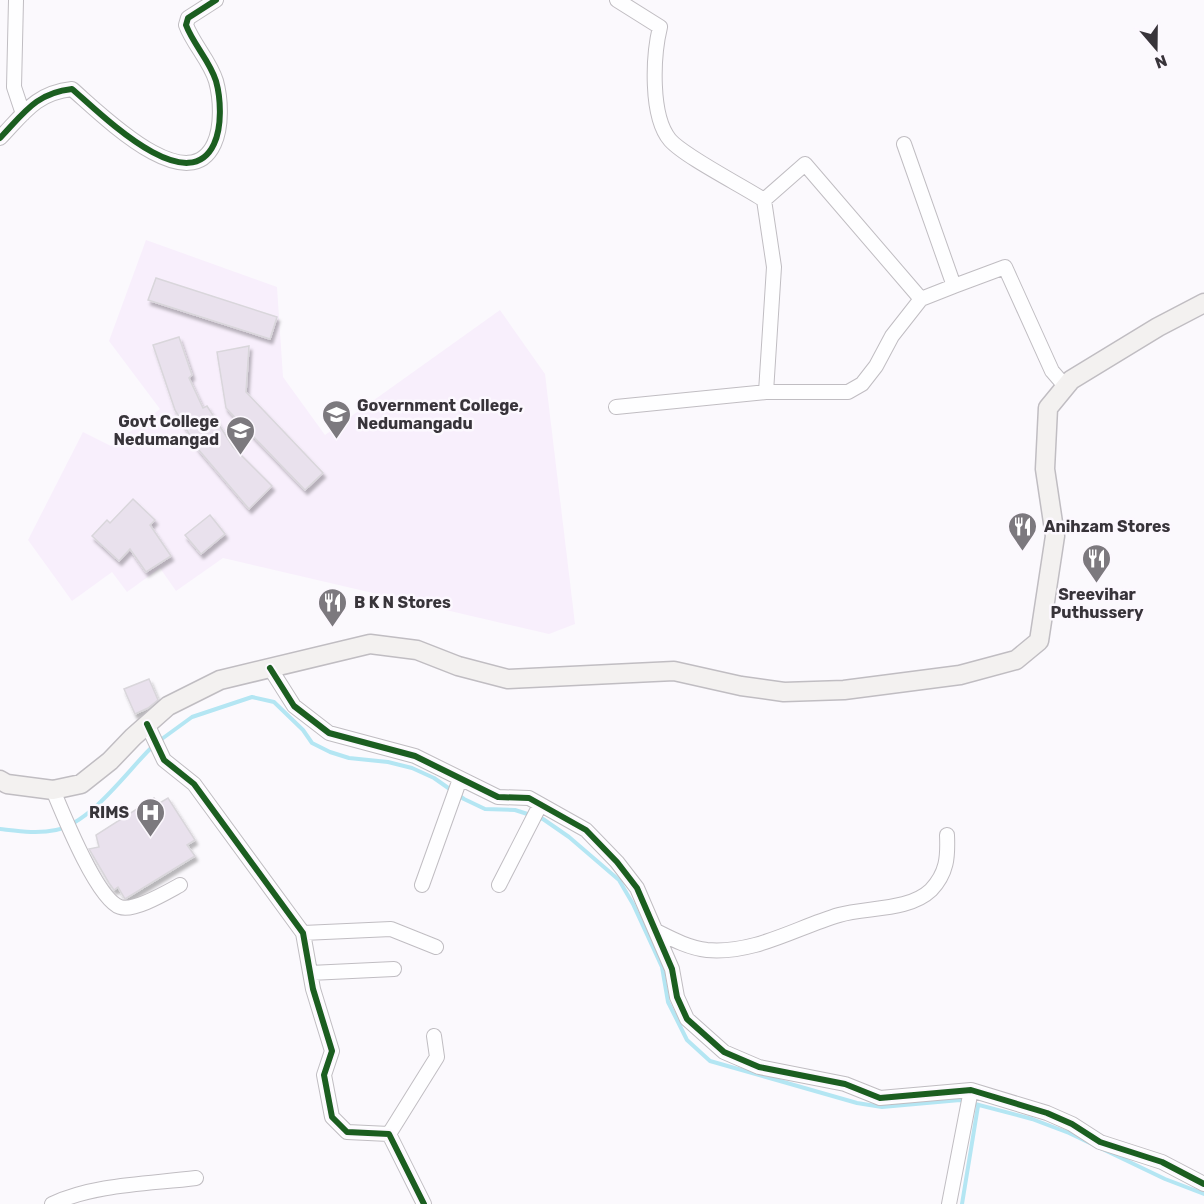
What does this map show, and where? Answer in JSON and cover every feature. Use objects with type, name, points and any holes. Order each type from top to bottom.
[{"type":"main road","points":[[0,780],[7,784],[53,790],[81,784],[110,761],[168,706],[220,680],[370,644],[417,650],[458,666],[508,679],[674,671],[741,686],[784,692],[844,690],[912,682],[960,675],[1016,660],[1039,641],[1055,536],[1045,470],[1048,408],[1071,380],[1098,362],[1204,303]]},
{"type":"street","points":[[16,0],[14,87],[24,114]]},
{"type":"street","points":[[0,138],[38,99],[52,91],[72,89],[151,153],[167,161],[197,161],[210,151],[215,142],[219,126],[219,102],[216,80],[186,25],[188,18],[216,0]]},
{"type":"street","points":[[617,0],[660,27],[655,86],[658,114],[671,142],[764,200],[774,267],[766,392]]},
{"type":"street","points":[[904,144],[954,285]]},
{"type":"street","points":[[764,200],[805,164],[921,299]]},
{"type":"street","points":[[616,407],[766,392],[848,392],[862,384],[876,366],[892,336],[921,299],[1005,267],[1052,371],[1065,386]]},
{"type":"street","points":[[270,668],[294,706],[329,733],[415,756],[498,797],[529,798],[586,830],[617,862],[636,888],[672,969],[677,997],[687,1019],[724,1052],[759,1067],[845,1084],[880,1098],[970,1090],[1047,1113],[1072,1124],[1100,1142],[1162,1162],[1204,1184]]},
{"type":"street","points":[[147,724],[164,760],[194,784],[303,933],[310,973],[332,1051],[324,1075],[332,1117],[347,1132],[389,1134]]},
{"type":"street","points":[[422,885],[460,780]]},
{"type":"street","points":[[53,790],[74,839],[106,896],[120,907],[134,907],[180,885]]},
{"type":"street","points":[[499,885],[540,805]]},
{"type":"street","points":[[656,931],[684,944],[706,950],[739,949],[776,940],[830,918],[860,910],[908,903],[928,892],[945,869],[948,859],[947,835]]},
{"type":"street","points":[[303,933],[391,929],[436,947]]},
{"type":"street","points":[[310,973],[394,969]]},
{"type":"street","points":[[389,1134],[437,1057],[434,1036]]},
{"type":"street","points":[[949,1204],[970,1090]]},
{"type":"street","points":[[389,1134],[424,1204]]},
{"type":"street","points":[[52,1204],[66,1197],[97,1191],[196,1178]]},
{"type":"shaded area","name":"Government College, Nedumangadu","points":[[146,240],[277,287],[283,377],[325,435],[500,310],[545,374],[575,624],[549,634],[223,558],[176,591],[160,568],[127,592],[112,572],[72,601],[28,540],[83,432],[111,446],[160,409],[109,341]]},
{"type":"building","points":[[156,278],[277,317],[270,339],[148,300]]},
{"type":"building","points":[[179,337],[192,375],[189,378],[203,408],[207,406],[233,447],[272,486],[249,509],[198,449],[175,410],[153,345]]},
{"type":"building","points":[[249,346],[246,392],[323,473],[305,490],[226,408],[217,352]]},
{"type":"building","points":[[133,499],[155,520],[150,525],[171,556],[146,572],[130,549],[119,561],[92,536],[107,520],[110,523]]},
{"type":"building","points":[[210,515],[225,534],[201,554],[185,535]]},
{"type":"building","points":[[149,679],[158,700],[135,714],[124,689]]},
{"type":"building","points":[[154,798],[158,804],[168,798],[195,840],[187,845],[195,856],[125,899],[118,887],[114,890],[89,849],[99,847],[96,835]]},
{"type":"waterway","points":[[159,741],[192,717],[252,697],[274,702],[303,730],[312,743],[330,752],[349,758],[388,762],[412,768],[434,778],[464,799],[485,809],[515,810],[543,819],[569,837],[619,880],[633,904],[662,967],[668,1002],[687,1040],[710,1061],[857,1103],[882,1107],[960,1100],[1032,1119],[1069,1133],[1165,1179],[1204,1194]]},
{"type":"waterway","points":[[0,829],[42,832],[69,825],[96,806],[153,746]]},
{"type":"waterway","points":[[962,1204],[978,1106]]},
{"type":"cycle path","points":[[0,138],[40,100],[60,91],[72,89],[121,131],[164,158],[184,163],[201,159],[217,137],[220,113],[219,96],[213,74],[186,25],[188,18],[216,0]]},
{"type":"cycle path","points":[[270,668],[294,706],[329,733],[415,756],[498,797],[529,798],[586,830],[617,862],[637,888],[672,969],[677,997],[687,1019],[724,1052],[759,1067],[845,1084],[880,1098],[971,1090],[1047,1113],[1072,1124],[1100,1142],[1162,1162],[1204,1184]]},
{"type":"cycle path","points":[[147,724],[164,760],[194,784],[303,933],[313,989],[332,1051],[324,1075],[332,1117],[347,1132],[389,1134],[424,1204]]},
{"type":"place","name":"Government College, Nedumangadu","points":[[336,440]]},
{"type":"place","name":"Govt College Nedumangad","points":[[240,456]]},
{"type":"place","name":"Anihzam Stores","points":[[1023,552]]},
{"type":"place","name":"Sreevihar Puthussery","points":[[1097,584]]},
{"type":"place","name":"B K N Stores","points":[[333,628]]},
{"type":"place","name":"RIMS","points":[[150,838]]}]
